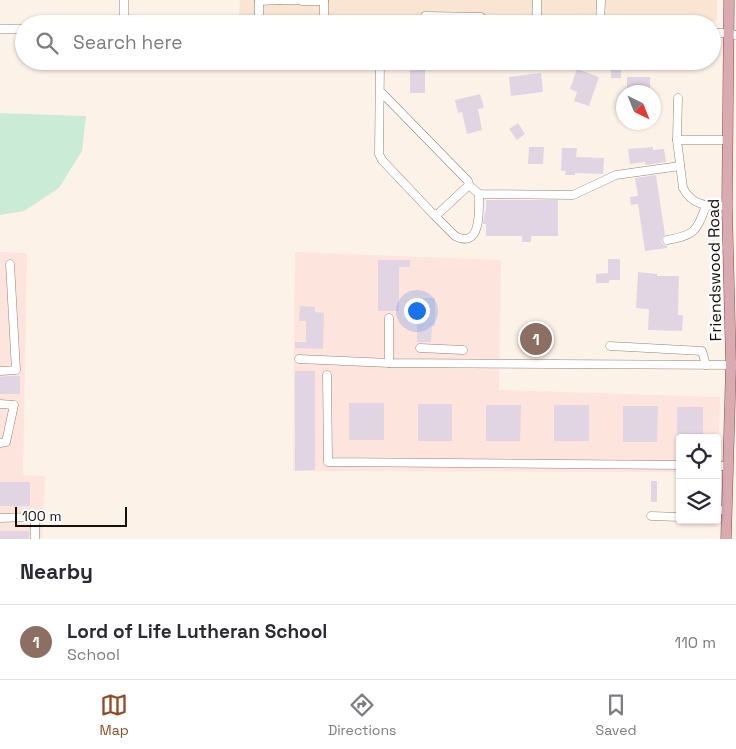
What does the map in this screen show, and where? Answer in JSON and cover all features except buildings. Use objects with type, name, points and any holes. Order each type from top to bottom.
[{"type":"main road","name":"Friendswood Road","points":[[726,539],[722,510],[722,466],[733,365],[727,206],[727,140],[732,34],[729,0]]},
{"type":"street","points":[[124,0],[124,15]]},
{"type":"street","points":[[259,15],[259,0],[324,0],[324,15]]},
{"type":"street","points":[[537,0],[537,15]]},
{"type":"street","points":[[601,15],[602,0]]},
{"type":"street","points":[[0,29],[15,29]]},
{"type":"street","points":[[380,70],[379,154],[382,160],[434,215],[459,238],[469,238],[473,235],[478,225],[479,194]]},
{"type":"street","points":[[380,91],[479,194],[573,195],[616,175],[680,166]]},
{"type":"street","points":[[678,98],[677,140],[683,188],[687,195],[706,206],[727,206]]},
{"type":"street","points":[[677,140],[727,140]]},
{"type":"street","points":[[434,215],[440,213],[469,185]]},
{"type":"street","points":[[667,240],[685,237],[691,233],[699,225],[706,206]]},
{"type":"street","points":[[0,371],[16,370],[10,264]]},
{"type":"street","points":[[389,318],[389,363]]},
{"type":"street","points":[[610,346],[702,351],[706,365]]},
{"type":"street","points":[[420,348],[463,350]]},
{"type":"street","points":[[431,349],[431,363]]},
{"type":"street","points":[[298,359],[389,363],[733,365]]},
{"type":"street","points":[[327,375],[328,462],[676,465]]},
{"type":"street","points":[[0,404],[14,405],[6,442],[0,442]]},
{"type":"street","points":[[651,516],[676,516]]},
{"type":"street","points":[[0,518],[30,517],[35,522],[35,539]]},
{"type":"shaded area","points":[[240,0],[717,0],[717,15],[239,15]]},
{"type":"shaded area","points":[[0,252],[27,253],[23,475],[45,476],[42,539],[0,539]]},
{"type":"shaded area","points":[[295,252],[501,260],[499,390],[720,397],[719,434],[676,434],[676,472],[293,471]]},
{"type":"green space","points":[[0,113],[86,116],[82,151],[59,188],[24,211],[0,215]]},
{"type":"place","name":"Lord of Life Lutheran School","points":[[536,339]]}]
